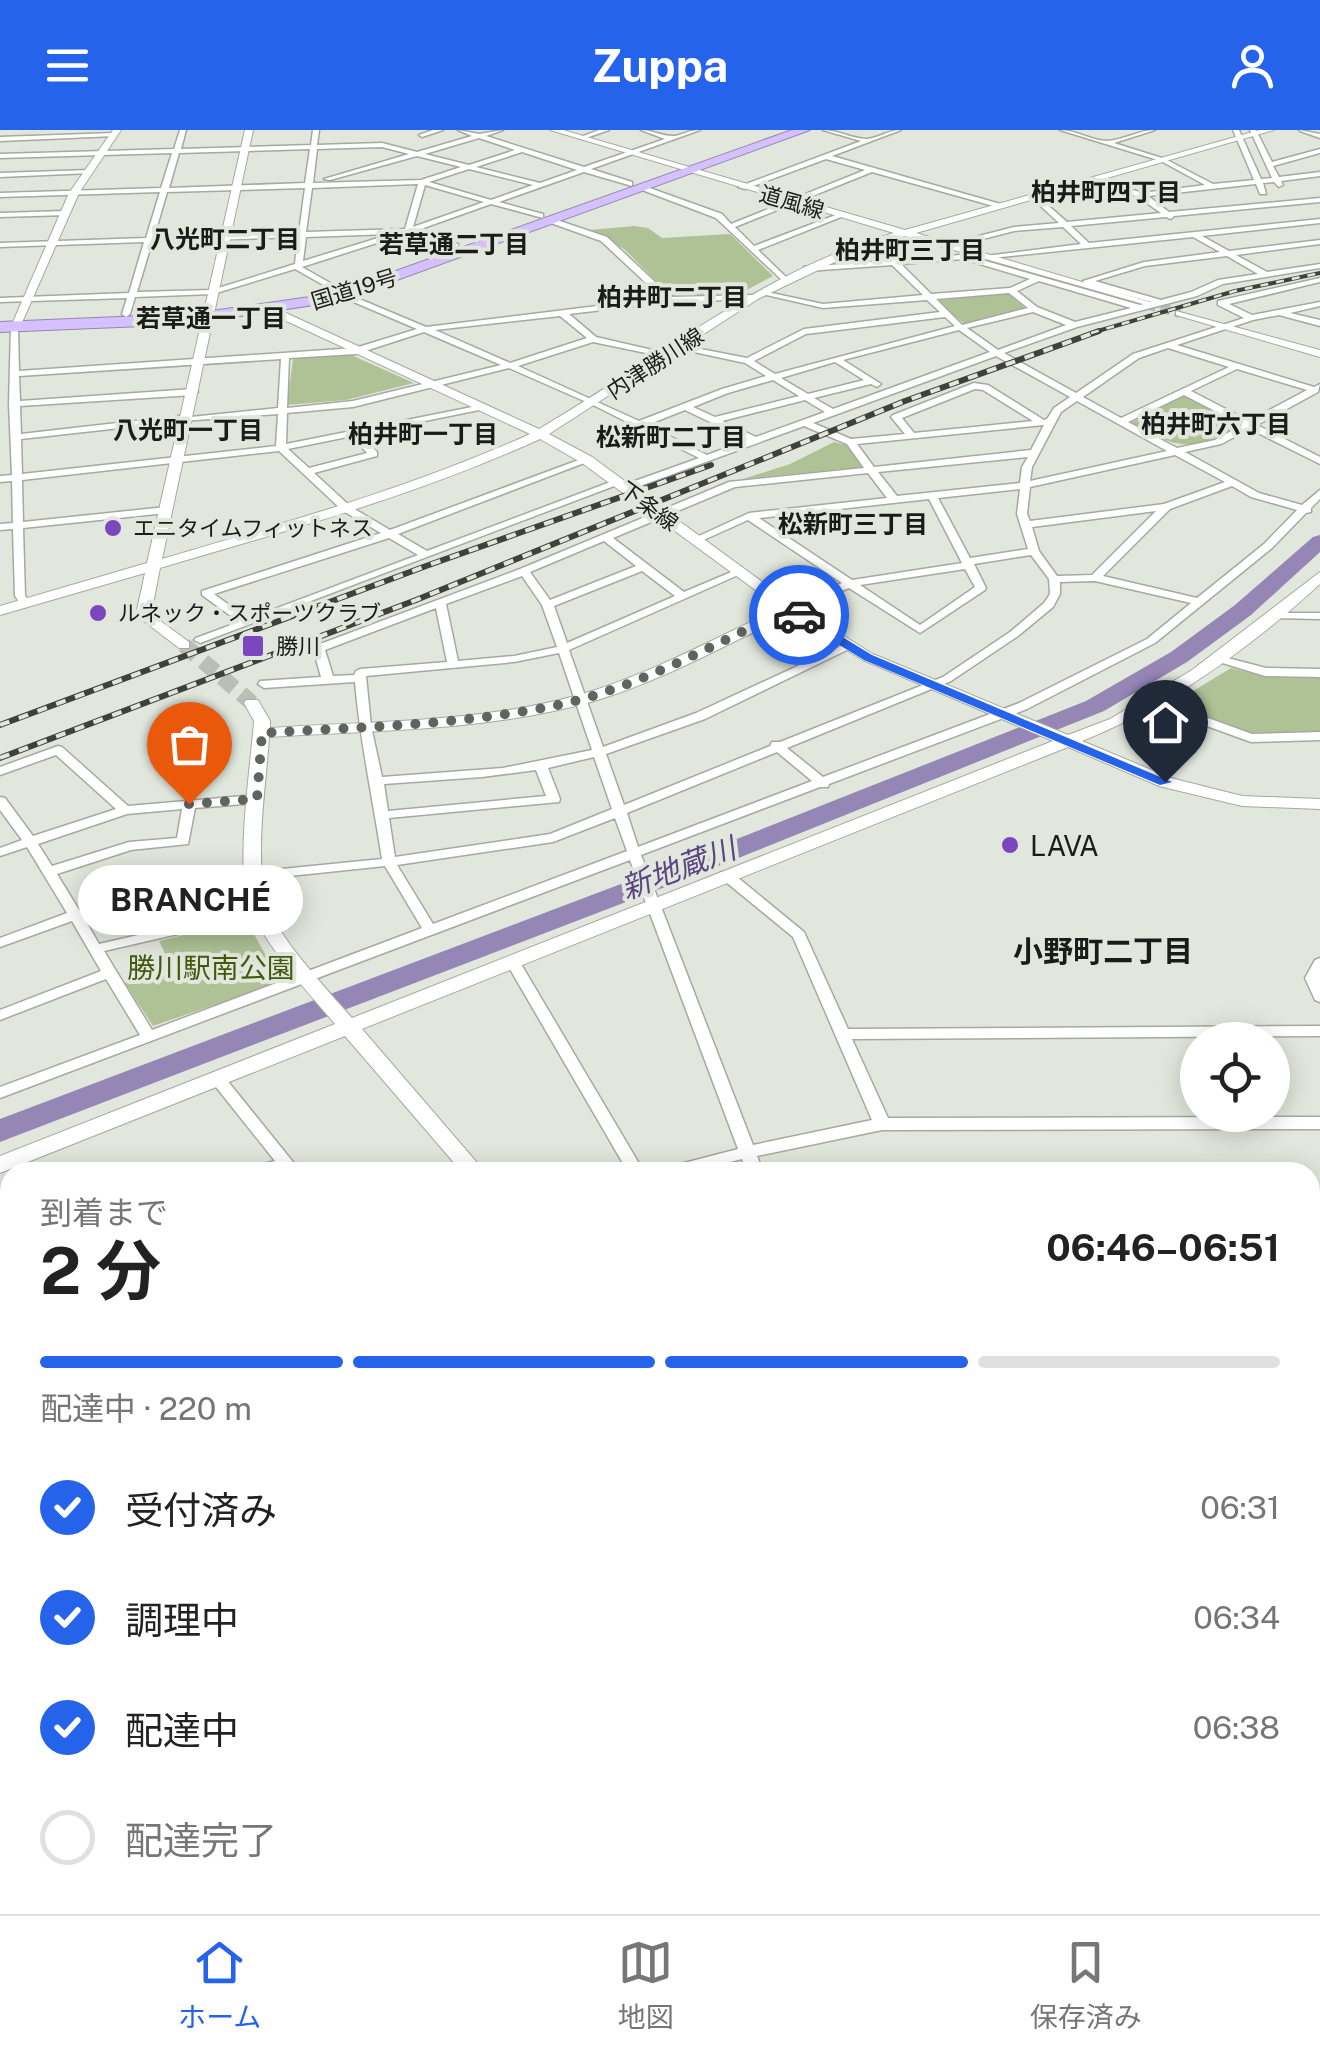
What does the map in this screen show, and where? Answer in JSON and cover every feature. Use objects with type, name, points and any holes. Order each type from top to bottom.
[{"type":"highway","name":"国道19号","points":[[8,323],[271,310],[340,292],[782,130]]},
{"type":"highway","name":"国道19号","points":[[680,169],[804,130]]},
{"type":"highway","name":"国道19号","points":[[8,323],[126,314],[209,313],[340,292],[456,246],[547,218]]},
{"type":"street","points":[[126,314],[183,130]]},
{"type":"street","points":[[249,130],[143,615],[192,643],[621,485],[893,394],[1074,325],[1221,282],[1320,266]]},
{"type":"street","points":[[298,268],[316,130]]},
{"type":"street","points":[[354,145],[355,130]]},
{"type":"street","points":[[422,135],[440,130]]},
{"type":"street","points":[[461,130],[700,208],[732,226],[784,280]]},
{"type":"street","points":[[310,186],[500,130]]},
{"type":"street","name":"道風線","points":[[556,130],[1144,306]]},
{"type":"street","points":[[581,138],[606,130]]},
{"type":"street","points":[[644,130],[672,139]]},
{"type":"street","points":[[0,300],[213,292],[298,268],[697,130]]},
{"type":"street","points":[[826,130],[868,141]]},
{"type":"street","points":[[742,188],[898,130]]},
{"type":"street","points":[[1063,130],[1163,160],[1215,188]]},
{"type":"street","points":[[1106,143],[1152,130]]},
{"type":"street","name":"内津勝川線","points":[[0,602],[127,575],[154,563],[348,508],[461,469],[540,434],[683,347],[758,295],[807,269],[901,233],[1163,160],[1238,134],[1270,130]]},
{"type":"street","points":[[1302,130],[1320,136]]},
{"type":"street","points":[[1254,132],[1276,180],[1293,202],[1320,213]]},
{"type":"street","points":[[0,138],[116,133]]},
{"type":"street","points":[[23,600],[14,357],[8,323],[25,299],[74,193],[116,133]]},
{"type":"street","points":[[1238,134],[1270,205]]},
{"type":"street","points":[[0,156],[390,145],[541,184]]},
{"type":"street","points":[[0,196],[422,182],[521,150]]},
{"type":"street","points":[[1269,165],[1320,151]]},
{"type":"street","points":[[828,157],[1000,206]]},
{"type":"street","points":[[732,226],[872,169]]},
{"type":"street","points":[[0,175],[89,172]]},
{"type":"street","points":[[1141,195],[1320,174]]},
{"type":"street","points":[[1095,179],[1141,195],[1193,234],[1268,276]]},
{"type":"street","points":[[422,182],[547,218],[604,239],[669,300]]},
{"type":"street","points":[[408,231],[422,182]]},
{"type":"street","points":[[1035,196],[1089,247]]},
{"type":"street","points":[[947,246],[1014,229],[1320,200]]},
{"type":"street","points":[[0,215],[65,213]]},
{"type":"street","points":[[754,249],[838,215]]},
{"type":"street","points":[[807,269],[1089,247],[1320,221]]},
{"type":"street","points":[[0,245],[408,231],[456,246]]},
{"type":"street","points":[[1087,281],[1144,264],[1320,242]]},
{"type":"street","points":[[964,256],[1144,306]]},
{"type":"street","points":[[984,256],[1161,302]]},
{"type":"street","points":[[894,262],[960,328],[997,353],[1255,495],[1307,510]]},
{"type":"street","points":[[298,268],[340,292],[594,402],[708,459]]},
{"type":"street","points":[[14,374],[356,351],[426,329],[669,300],[758,295],[823,306],[1012,290],[1039,278]]},
{"type":"street","points":[[1252,318],[1221,304],[1320,280]]},
{"type":"street","points":[[1012,290],[1034,309],[1074,325]]},
{"type":"street","points":[[807,424],[850,442],[1044,422],[1136,356],[1252,318],[1320,304]]},
{"type":"street","points":[[823,306],[875,349]]},
{"type":"street","points":[[640,424],[724,391],[1034,309]]},
{"type":"street","name":"下条線","points":[[271,310],[540,434],[587,460],[790,609],[849,646],[1061,739]]},
{"type":"street","points":[[1278,312],[1320,324]]},
{"type":"street","points":[[1180,313],[1320,354]]},
{"type":"street","points":[[564,314],[593,338],[670,355]]},
{"type":"street","points":[[748,361],[804,332],[945,314]]},
{"type":"street","points":[[16,437],[353,404],[512,366],[593,338]]},
{"type":"street","points":[[1166,345],[1317,389]]},
{"type":"street","points":[[683,347],[748,361],[834,414]]},
{"type":"street","points":[[284,356],[281,448],[348,508],[426,555]]},
{"type":"street","points":[[0,359],[14,357]]},
{"type":"street","points":[[836,359],[893,394]]},
{"type":"street","points":[[1122,421],[1237,366]]},
{"type":"street","points":[[74,399],[77,368]]},
{"type":"street","points":[[715,420],[872,381]]},
{"type":"street","points":[[912,436],[896,417],[974,386],[985,387],[1044,422]]},
{"type":"street","points":[[695,540],[749,516],[1026,485],[1178,452],[1218,442],[1317,389]]},
{"type":"street","points":[[0,400],[193,392]]},
{"type":"street","points":[[1185,392],[1320,462]]},
{"type":"street","points":[[0,479],[281,448],[479,407]]},
{"type":"street","points":[[688,408],[756,441]]},
{"type":"street","points":[[0,943],[73,916],[252,876],[389,862],[553,838],[776,746],[874,711],[982,658],[1049,605],[1054,594],[1054,579],[1034,551],[1022,514],[1044,422]]},
{"type":"street","points":[[0,424],[15,423]]},
{"type":"street","points":[[307,472],[374,454],[354,433]]},
{"type":"street","points":[[850,442],[894,500]]},
{"type":"street","points":[[328,680],[319,648],[441,605],[732,484],[1034,452]]},
{"type":"street","points":[[0,455],[16,454]]},
{"type":"street","points":[[247,623],[206,592],[389,534],[587,460]]},
{"type":"street","points":[[1026,525],[1166,507],[1232,483]]},
{"type":"street","points":[[0,1093],[429,929],[637,861],[823,784],[1010,718],[1125,657],[1200,602],[1307,510],[1320,493]]},
{"type":"street","points":[[749,516],[920,630],[981,588],[932,496]]},
{"type":"street","points":[[1095,578],[1166,507]]},
{"type":"street","points":[[0,528],[166,510]]},
{"type":"street","points":[[605,537],[683,597]]},
{"type":"street","points":[[262,733],[506,712],[580,698],[617,687],[848,584],[1034,551]]},
{"type":"street","points":[[548,606],[643,567]]},
{"type":"street","points":[[0,572],[19,568]]},
{"type":"street","points":[[524,571],[548,606],[637,861],[751,1162]]},
{"type":"street","points":[[429,929],[389,862],[365,726],[360,673],[563,649],[740,572]]},
{"type":"street","points":[[7,1162],[514,964],[653,902],[1153,702],[1220,660],[1278,616],[1320,576]]},
{"type":"street","points":[[1054,579],[1095,578],[1200,602]]},
{"type":"street","name":"内津勝川線","points":[[0,611],[23,600]]},
{"type":"street","points":[[441,605],[453,665]]},
{"type":"street","points":[[1278,616],[1320,616]]},
{"type":"street","points":[[377,781],[541,766],[600,752],[700,718],[849,646]]},
{"type":"street","points":[[1220,660],[1265,672],[1320,672]]},
{"type":"street","points":[[264,684],[360,678]]},
{"type":"street","points":[[1153,702],[1251,738],[1320,736]]},
{"type":"street","points":[[252,703],[262,721],[252,876],[260,911],[306,978],[465,1162]]},
{"type":"street","points":[[1061,739],[1199,792],[1242,801],[1320,804]]},
{"type":"street","points":[[776,746],[823,784]]},
{"type":"street","points":[[0,771],[58,750],[125,810]]},
{"type":"street","points":[[383,815],[554,799],[541,766]]},
{"type":"street","points":[[0,852],[125,810],[257,799]]},
{"type":"street","points":[[0,801],[30,841],[148,1036]]},
{"type":"street","points":[[48,872],[129,846],[183,841],[189,804]]},
{"type":"street","points":[[726,876],[799,936],[882,1124]]},
{"type":"street","points":[[94,950],[260,911]]},
{"type":"street","points":[[1320,963],[1312,978],[1320,997]]},
{"type":"street","points":[[514,964],[630,1162]]},
{"type":"street","points":[[0,1016],[109,973]]},
{"type":"street","points":[[845,1034],[1320,1032]]},
{"type":"street","points":[[217,1078],[285,1162]]},
{"type":"street","points":[[709,1162],[882,1124],[1320,1122]]},
{"type":"green space","points":[[648,228],[662,238],[730,234],[773,276],[741,293],[671,296],[624,249],[589,230]]},
{"type":"green space","points":[[1006,292],[1026,309],[965,324],[934,301]]},
{"type":"green space","points":[[349,354],[414,383],[346,400],[287,405],[293,359]]},
{"type":"green space","points":[[1183,396],[1242,425],[1209,440],[1185,444],[1130,423]]},
{"type":"green space","points":[[834,442],[846,445],[864,467],[743,479],[790,464]]},
{"type":"green space","points":[[1231,668],[1266,677],[1320,677],[1320,731],[1248,733],[1177,706],[1175,702]]},
{"type":"green space","name":"勝川駅南公園","points":[[246,920],[281,982],[153,1026],[124,982],[171,966],[159,941]]},
{"type":"waterway","name":"新地蔵川","points":[[0,1131],[681,871],[1095,706],[1179,657],[1243,610],[1320,541]]},
{"type":"tunnel","points":[[1146,304],[1180,313]]},
{"type":"tunnel","points":[[184,645],[252,703]]},
{"type":"railway","points":[[1091,333],[1235,291],[1320,273]]},
{"type":"railway","points":[[0,758],[416,600],[905,401],[1099,331]]},
{"type":"railway","points":[[0,725],[426,566],[711,465]]},
{"type":"way so far","points":[[189,804],[257,799],[262,733],[456,718],[558,705],[617,687],[790,609],[799,615]]},
{"type":"place","name":"エニタイムフィットネス","points":[[113,528]]},
{"type":"place","name":"ルネック・スポーツクラブ","points":[[98,613]]},
{"type":"place","name":"勝川","points":[[253,646]]},
{"type":"place","name":"BRANCHÉ","points":[[189,804]]},
{"type":"place","name":"LAVA","points":[[1010,845]]},
{"type":"district","name":"柏井町四丁目","points":[[1106,192]]},
{"type":"district","name":"八光町二丁目","points":[[225,239]]},
{"type":"district","name":"若草通二丁目","points":[[454,244]]},
{"type":"district","name":"柏井町三丁目","points":[[910,250]]},
{"type":"district","name":"柏井町二丁目","points":[[672,297]]},
{"type":"district","name":"若草通一丁目","points":[[211,318]]},
{"type":"district","name":"柏井町六丁目","points":[[1216,424]]},
{"type":"district","name":"八光町一丁目","points":[[188,430]]},
{"type":"district","name":"柏井町一丁目","points":[[423,434]]},
{"type":"district","name":"松新町二丁目","points":[[671,437]]},
{"type":"district","name":"松新町三丁目","points":[[853,524]]},
{"type":"district","name":"小野町二丁目","points":[[1103,951]]},
{"type":"route","points":[[799,615],[868,658],[1165,782]]}]
